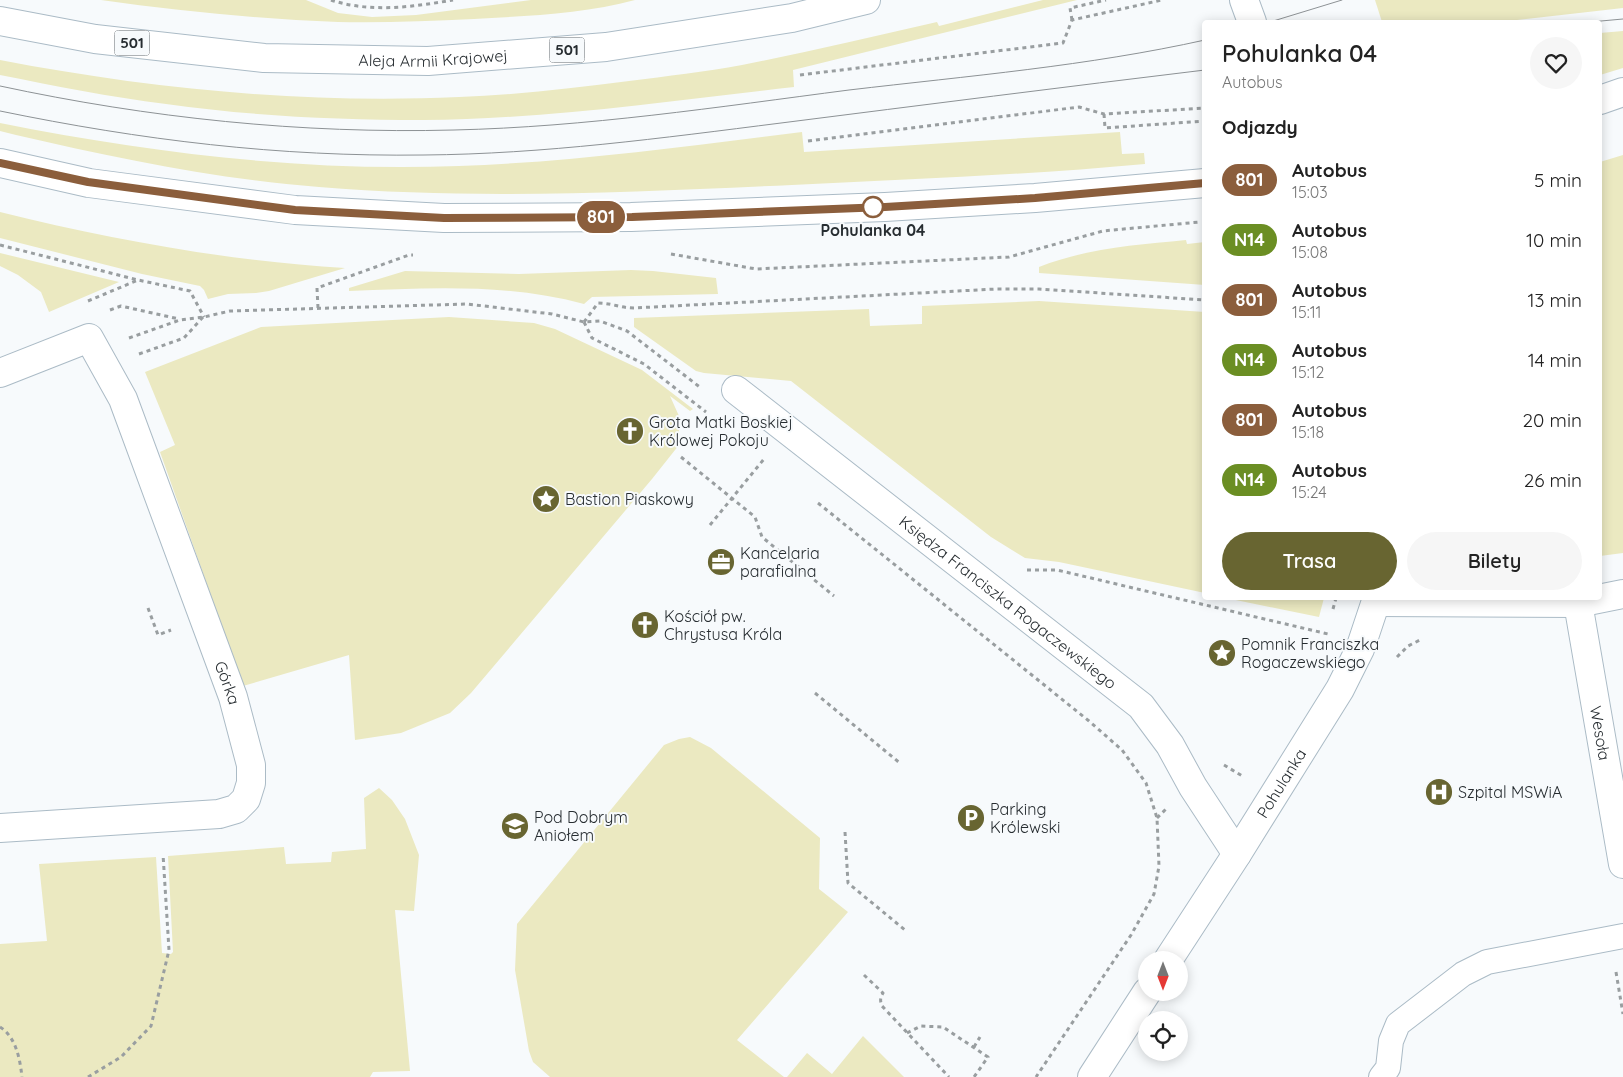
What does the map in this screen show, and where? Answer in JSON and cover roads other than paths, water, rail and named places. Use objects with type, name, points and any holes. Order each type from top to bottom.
[{"type":"street","name":"Aleja Armii Krajowej","points":[[0,21],[95,39],[264,58],[428,61],[606,47],[792,18],[866,0]]},
{"type":"street","points":[[1244,0],[1251,20]]},
{"type":"street","points":[[1602,99],[1623,92]]},
{"type":"street","points":[[0,163],[88,182],[295,210],[444,218],[632,217],[885,207],[1035,198],[1202,183]]},
{"type":"street","name":"Górka","points":[[0,373],[88,338],[123,399],[192,591],[227,679],[251,765],[251,783],[246,799],[236,809],[219,814],[0,828]]},
{"type":"street","name":"Księdza Franciszka Rogaczewskiego","points":[[736,390],[1141,706],[1170,745],[1193,787],[1237,854]]},
{"type":"street","points":[[1602,598],[1623,594]]},
{"type":"street","points":[[1377,600],[1578,603],[1593,600]]},
{"type":"street","name":"Pohulanka","points":[[1174,951],[1340,689],[1360,649],[1377,600]]},
{"type":"street","name":"Wesoła","points":[[1578,603],[1623,864]]},
{"type":"street","points":[[1092,1077],[1141,1001]]},
{"type":"lane","points":[[1381,1077],[1388,1068],[1391,1041],[1398,1024],[1463,974],[1487,962],[1623,936]]},
{"type":"tram line","points":[[1277,20],[1342,0]]},
{"type":"tram line","points":[[1602,21],[1623,19]]},
{"type":"tram line","points":[[0,86],[112,107],[226,122],[339,129],[454,130],[602,121],[1028,70],[1117,57],[1202,41]]},
{"type":"tram line","points":[[0,111],[158,138],[263,150],[370,155],[469,154],[514,152],[647,139],[1202,70]]},
{"type":"place","name":"Pohulanka 04","points":[[873,207]]},
{"type":"place","name":"Grota Matki Boskiej Królowej Pokoju","points":[[630,431]]},
{"type":"place","name":"Bastion Piaskowy","points":[[546,499]]},
{"type":"place","name":"Kancelaria parafialna","points":[[721,562]]},
{"type":"place","name":"Kościół pw. Chrystusa Króla","points":[[645,625]]},
{"type":"place","name":"Pomnik Franciszka Rogaczewskiego","points":[[1222,653]]},
{"type":"place","name":"Szpital MSWiA","points":[[1439,792]]},
{"type":"place","name":"Parking Królewski","points":[[971,818]]},
{"type":"place","name":"Pod Dobrym Aniołem","points":[[515,826]]}]
